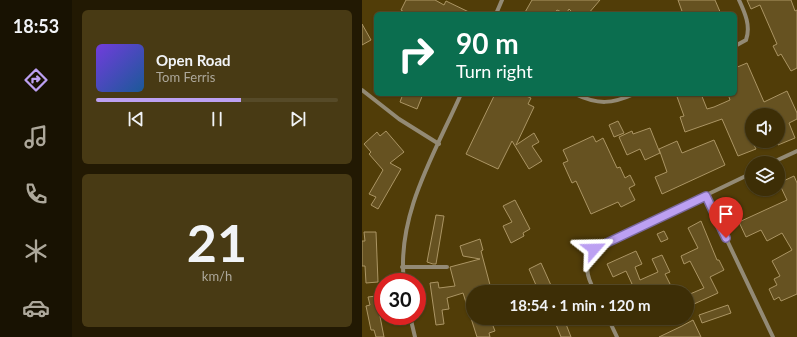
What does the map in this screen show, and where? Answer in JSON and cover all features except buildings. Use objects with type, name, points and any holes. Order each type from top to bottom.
[{"type":"street","points":[[497,12],[502,0]]},
{"type":"street","points":[[737,45],[746,40],[749,33],[749,26],[739,0]]},
{"type":"street","points":[[362,90],[399,120],[439,144]]},
{"type":"street","points":[[403,273],[405,235],[415,194],[460,96]]},
{"type":"street","points":[[579,96],[591,102],[618,101],[629,96]]},
{"type":"street","points":[[785,156],[797,150]]},
{"type":"street","points":[[591,285],[588,279],[587,264],[594,249],[706,196],[745,176]]},
{"type":"street","points":[[706,196],[773,337]]},
{"type":"street","points":[[402,267],[447,267]]},
{"type":"street","points":[[413,325],[416,337]]},
{"type":"street","points":[[611,325],[617,337]]},
{"type":"route","points":[[594,249],[706,196],[726,238]]}]
